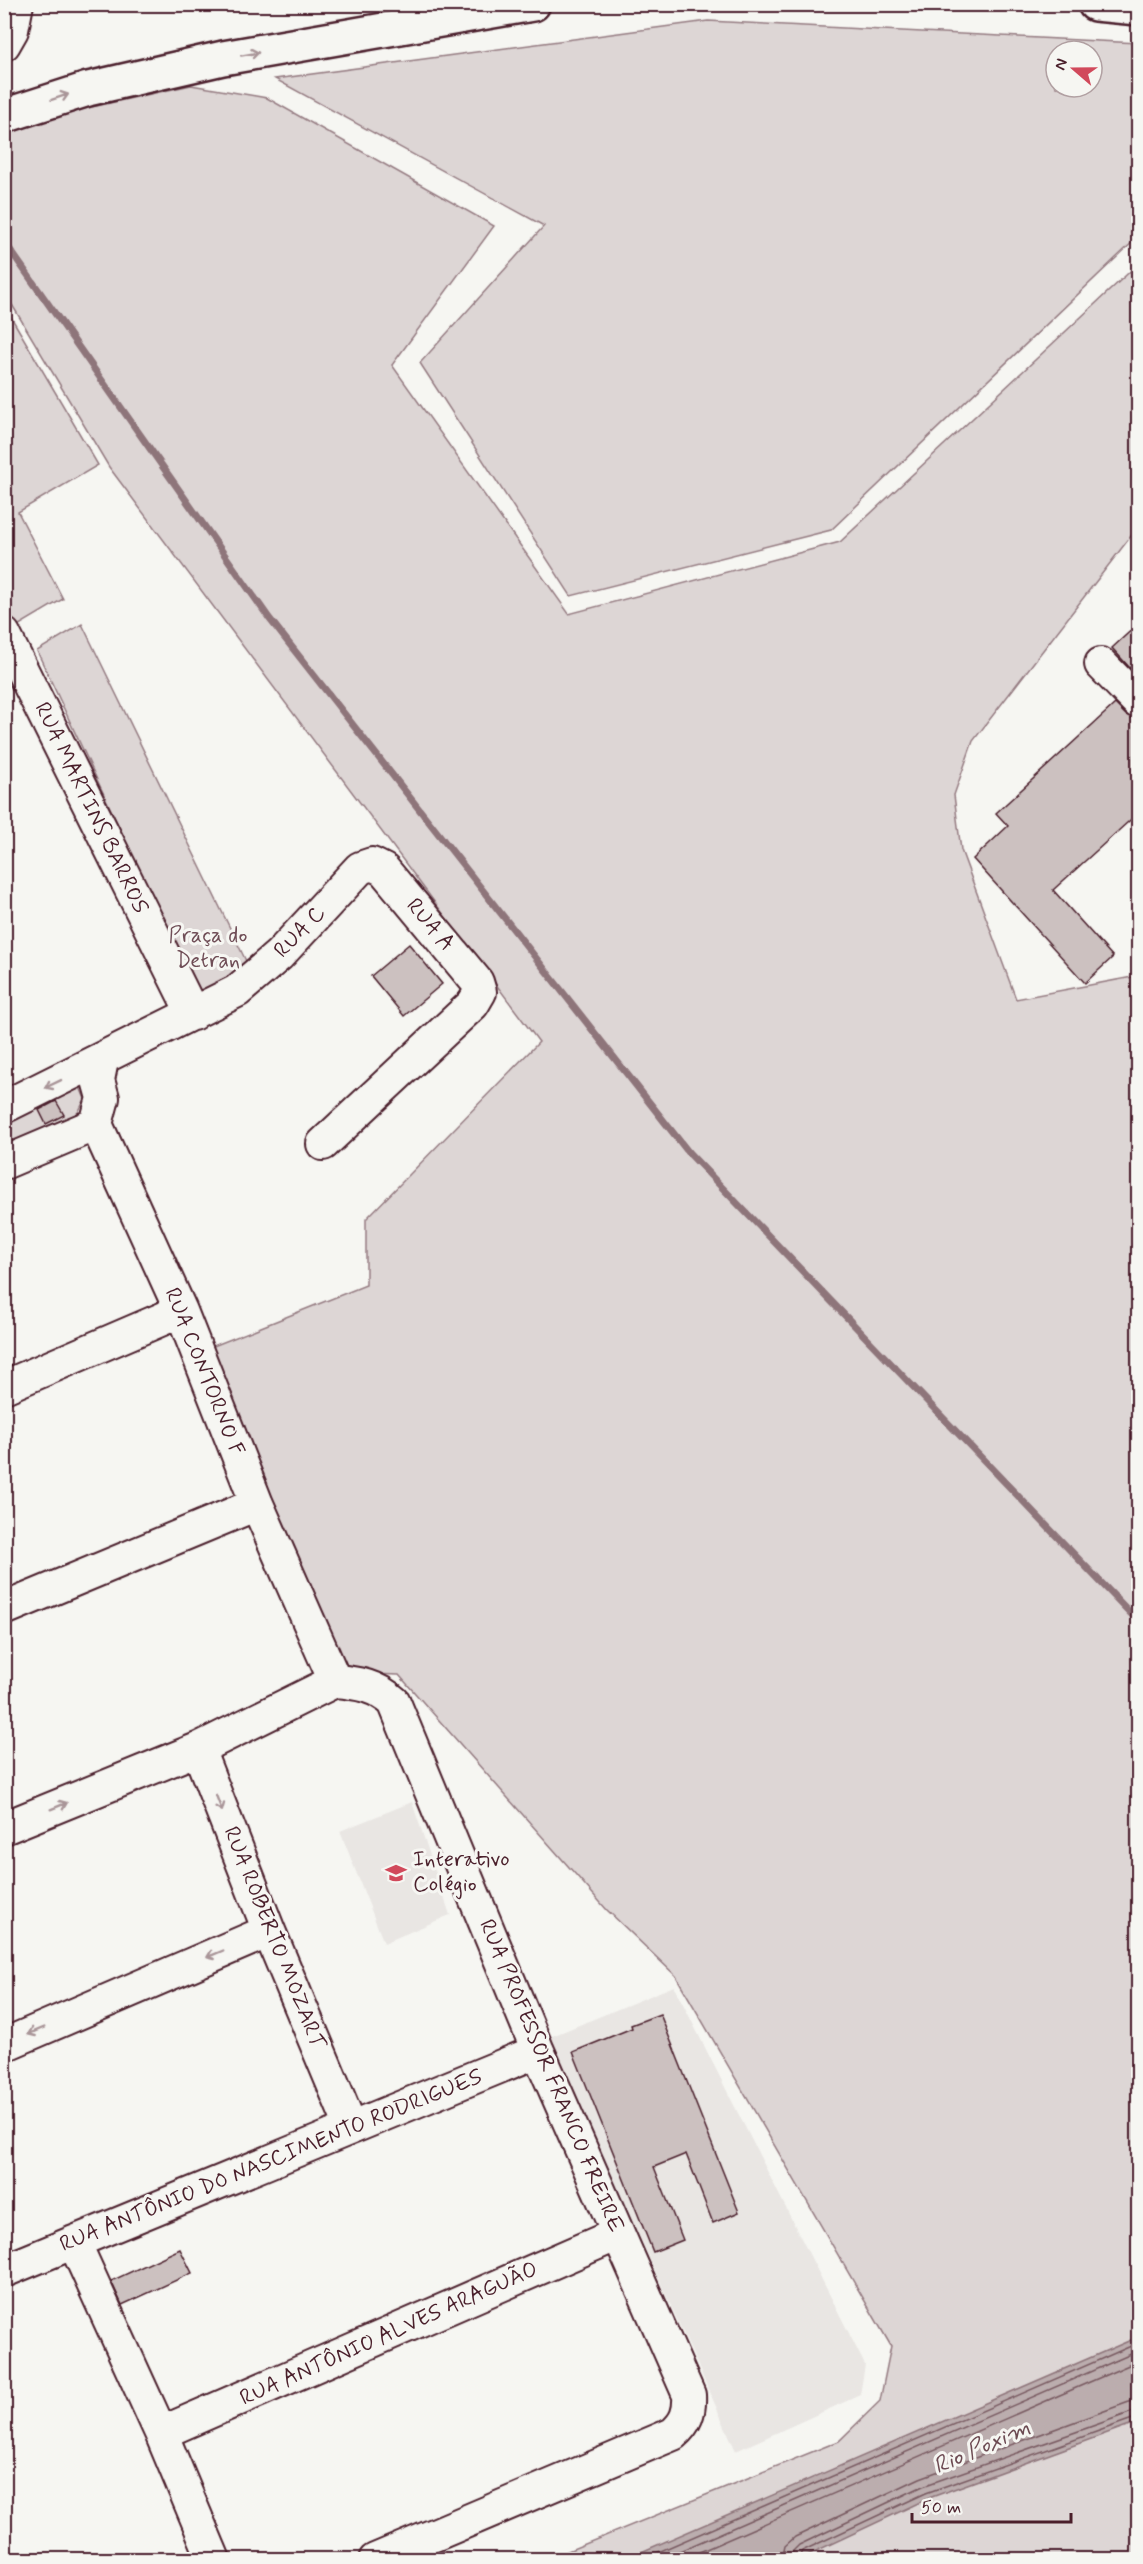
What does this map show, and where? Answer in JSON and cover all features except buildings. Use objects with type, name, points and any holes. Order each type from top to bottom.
[{"type":"main road","points":[[4,116],[88,88],[223,58],[533,4]]},
{"type":"main road","points":[[1095,4],[1138,8]]},
{"type":"street","points":[[4,44],[12,30],[17,4]]},
{"type":"street","name":"RUA MARTINS BARROS","points":[[7,645],[193,1014]]},
{"type":"street","points":[[1101,664],[1138,702]]},
{"type":"street","name":"RUA C","points":[[6,1103],[102,1060],[237,992],[258,975],[360,868],[372,864]]},
{"type":"street","name":"RUA A","points":[[323,1144],[473,1004],[480,992],[477,982],[384,870],[372,864]]},
{"type":"street","points":[[4,1163],[96,1124],[103,1098],[98,1080],[102,1060]]},
{"type":"street","name":"RUA CONTORNO F","points":[[96,1124],[181,1311],[256,1504],[335,1681]]},
{"type":"street","points":[[4,1387],[181,1311]]},
{"type":"street","points":[[4,1609],[256,1504]]},
{"type":"street","points":[[4,1828],[198,1749],[335,1681]]},
{"type":"street","name":"RUA PROFESSOR FRANCO FREIRE","points":[[335,1681],[372,1687],[394,1702],[538,2051],[689,2395],[687,2418],[673,2434],[375,2559]]},
{"type":"street","name":"RUA ROBERTO MOZART","points":[[198,1749],[269,1931],[351,2127]]},
{"type":"street","points":[[4,2045],[269,1931]]},
{"type":"street","name":"RUA ANTÔNIO DO NASCIMENTO RODRIGUES","points":[[4,2271],[538,2051]]},
{"type":"street","name":"RUA ANTÔNIO ALVES ARAGUÃO","points":[[161,2433],[618,2234]]},
{"type":"street","points":[[74,2242],[161,2433],[214,2559]]},
{"type":"shaded area","name":"Interativo Colégio","points":[[412,1802],[450,1915],[384,1943],[340,1831]]},
{"type":"shaded area","points":[[674,1986],[865,2365],[860,2395],[736,2451],[550,2037]]},
{"type":"green space","points":[[708,21],[1060,39],[1044,39],[1044,99],[1104,99],[1104,41],[1138,43],[1138,237],[831,530],[571,596],[420,363],[544,226],[275,79]]},
{"type":"green space","points":[[191,85],[267,98],[494,226],[392,365],[569,614],[840,542],[1138,264],[1138,527],[973,741],[954,795],[961,850],[1016,999],[1138,976],[1138,2559],[548,2559],[839,2441],[880,2401],[891,2346],[676,1976],[607,1910],[399,1675],[342,1673],[211,1347],[366,1285],[366,1219],[539,1042],[109,467],[5,293],[5,136],[47,117]]},
{"type":"green space","points":[[4,305],[98,465],[18,512],[63,599],[16,627],[4,604]]},
{"type":"green space","name":"Praça do Detran","points":[[82,624],[247,963],[225,987],[196,992],[37,651]]},
{"type":"green space","points":[[77,1080],[85,1099],[71,1126],[5,1157],[5,1116]]},
{"type":"water","name":"Rio Poxim","points":[[1138,2337],[1138,2422],[929,2498],[799,2559],[625,2559]]},
{"type":"waterway","points":[[4,241],[269,618],[689,1153],[1138,1621]]},
{"type":"place","name":"Interativo Colégio","points":[[396,1873]]}]
